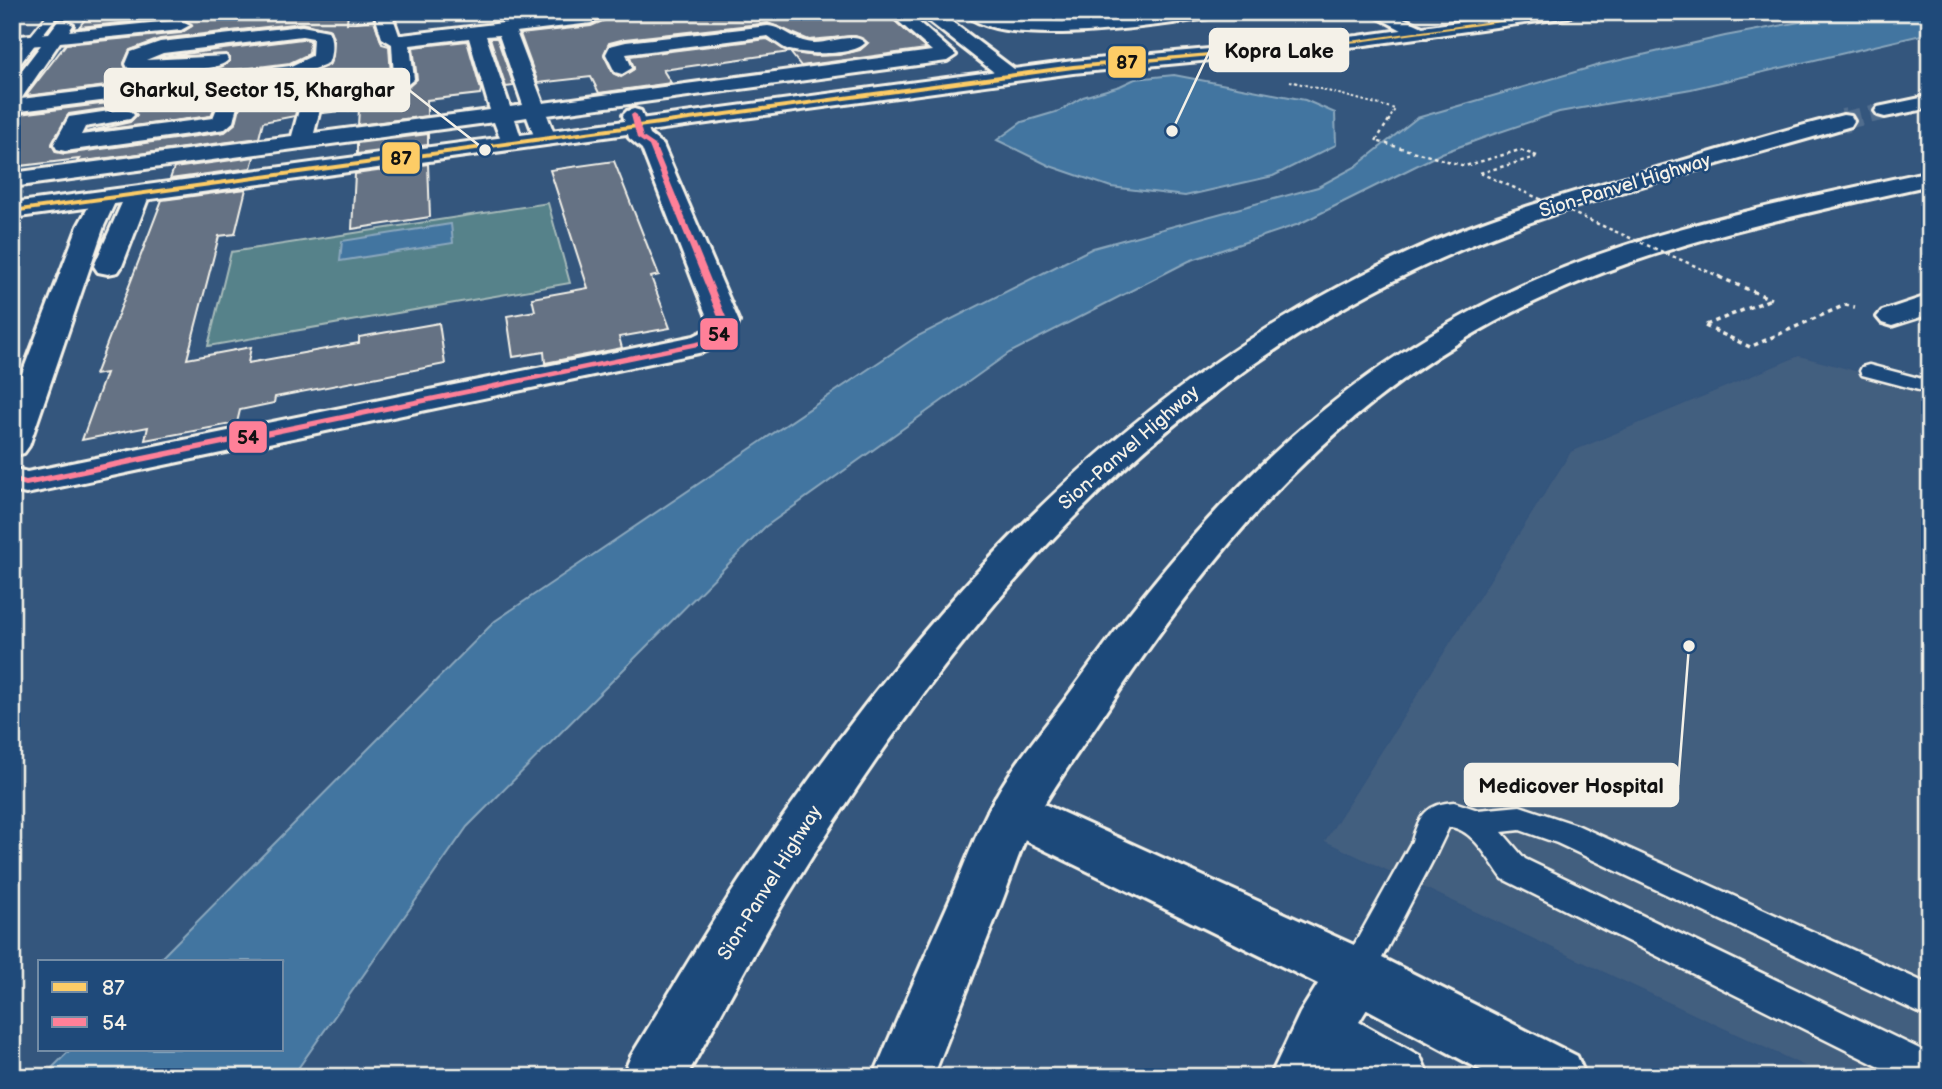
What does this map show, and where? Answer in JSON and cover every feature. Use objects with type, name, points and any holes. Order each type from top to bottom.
[{"type":"main road","points":[[12,97],[74,12]]},
{"type":"main road","points":[[382,12],[391,37],[401,41],[585,19],[591,17],[588,12]]},
{"type":"main road","points":[[12,197],[541,125],[729,85],[947,55],[895,12]]},
{"type":"main road","points":[[929,12],[1005,71]]},
{"type":"main road","points":[[947,27],[980,17],[1040,12]]},
{"type":"main road","points":[[980,17],[1077,27],[1126,24],[1216,12]]},
{"type":"main road","points":[[1376,12],[1413,30],[1500,12]]},
{"type":"main road","points":[[541,125],[640,137],[1111,52],[1413,30],[1569,12]]},
{"type":"main road","points":[[12,42],[196,18]]},
{"type":"main road","points":[[184,45],[196,18]]},
{"type":"main road","points":[[678,21],[696,39],[729,85]]},
{"type":"main road","points":[[506,29],[541,125]]},
{"type":"main road","points":[[12,106],[295,71],[321,59],[321,34],[302,31],[184,45],[147,51],[138,56],[135,64],[157,67],[219,60]]},
{"type":"main road","points":[[622,68],[615,54],[617,50],[768,31],[776,32],[783,42],[796,47],[872,41]]},
{"type":"main road","points":[[476,32],[508,130]]},
{"type":"main road","points":[[898,37],[924,34]]},
{"type":"main road","points":[[177,108],[397,83],[404,79],[401,41]]},
{"type":"main road","points":[[301,142],[314,92]]},
{"type":"main road","points":[[65,144],[217,124],[222,121],[228,102]]},
{"type":"main road","points":[[1885,111],[1930,102]]},
{"type":"main road","points":[[39,176],[65,144],[77,122],[139,113]]},
{"type":"main road","name":"Sion-Panvel Highway","points":[[652,1077],[770,878],[876,722],[970,603],[1056,510],[1136,436],[1212,377],[1286,328],[1427,254],[1572,200],[1843,121]]},
{"type":"main road","points":[[12,180],[301,142],[508,130]]},
{"type":"main road","points":[[12,446],[97,213],[136,196],[508,130]]},
{"type":"main road","points":[[640,137],[653,187]]},
{"type":"main road","points":[[12,479],[26,483],[703,343],[719,335],[724,322],[640,137]]},
{"type":"main road","points":[[903,1077],[1013,811],[1115,663],[1187,566],[1266,479],[1323,425],[1390,374],[1468,325],[1523,296],[1591,267],[1730,223],[1930,178]]},
{"type":"main road","points":[[108,267],[136,196]]},
{"type":"main road","points":[[12,211],[97,213],[124,221]]},
{"type":"main road","points":[[1892,317],[1930,304]]},
{"type":"main road","points":[[1013,811],[1356,974],[1556,1077]]},
{"type":"main road","points":[[1356,974],[1310,1055],[1399,1077]]},
{"type":"lane","points":[[12,67],[55,12]]},
{"type":"lane","points":[[1869,371],[1930,387]]},
{"type":"lane","points":[[1356,974],[1426,843],[1430,828],[1441,815],[1454,814],[1477,823],[1520,818],[1567,834],[1930,1002]]},
{"type":"lane","points":[[1477,823],[1514,869],[1930,1073]]},
{"type":"path","points":[[1289,81],[1395,109],[1376,141],[1465,166],[1520,150],[1537,156],[1480,173],[1770,299],[1705,326],[1750,347],[1845,305],[1892,317]]},
{"type":"shaded area","points":[[1853,12],[1930,12],[1930,33],[1691,89],[1559,112],[1442,153],[1299,224],[1189,261],[1009,353],[765,527],[467,827],[292,1077],[43,1077],[70,1050],[284,1050],[284,960],[159,960],[495,621],[916,337],[1093,248],[1318,187],[1355,167],[1417,118],[1599,65],[1725,36]]},
{"type":"shaded area","points":[[1174,75],[1305,100],[1335,113],[1336,145],[1273,176],[1185,196],[1111,187],[1050,166],[997,140],[1022,122],[1059,111],[1083,97],[1135,79]]},
{"type":"shaded area","points":[[451,224],[453,243],[340,261],[342,241]]},
{"type":"shaded area","points":[[1799,356],[1930,391],[1930,1077],[1828,1077],[1325,841],[1571,452]]},
{"type":"green space","points":[[548,203],[570,283],[208,346],[231,252]]},
{"type":"building","points":[[91,12],[348,12],[347,23],[374,20],[382,44],[389,46],[391,75],[255,91],[251,100],[262,107],[298,102],[295,116],[263,122],[259,138],[77,162],[79,159],[12,167],[12,115],[295,80],[329,65],[333,56],[334,42],[330,30],[302,23],[160,39],[130,50],[124,63],[126,69],[165,74],[210,70],[229,62],[228,55],[161,57],[310,40],[309,54],[290,63],[26,96],[66,44],[181,33],[192,26],[181,17],[79,27]],"holes":[[[227,93],[237,96],[241,103],[236,123],[225,132],[65,154],[56,152],[52,145],[69,114],[123,106],[132,109],[137,115],[130,122],[86,132],[211,116],[219,97]]]},
{"type":"building","points":[[601,12],[885,12],[926,49],[801,66],[790,52],[663,70],[671,83],[599,93],[591,77],[538,83],[520,34],[591,26],[605,20]],"holes":[[[768,23],[809,40],[855,36],[868,43],[860,50],[839,55],[815,56],[790,52],[767,39],[630,56],[634,69],[621,77],[613,73],[604,55],[609,43],[625,39]]]},
{"type":"building","points":[[490,38],[497,38],[514,86],[506,87]]},
{"type":"building","points":[[467,41],[480,94],[427,100],[427,116],[358,125],[359,109],[322,113],[325,99],[406,89],[417,79],[413,47]]},
{"type":"building","points":[[428,134],[428,145],[357,154],[357,143]]},
{"type":"building","points":[[254,157],[251,168],[170,179],[174,168]]},
{"type":"building","points":[[614,161],[659,275],[651,277],[670,328],[619,337],[622,348],[545,363],[544,352],[513,357],[507,316],[535,311],[532,298],[588,288],[550,170]]},
{"type":"building","points":[[428,164],[430,217],[352,229],[355,174]]},
{"type":"building","points":[[246,189],[235,234],[219,236],[187,359],[251,347],[248,363],[359,343],[359,337],[439,323],[445,364],[275,397],[274,403],[240,410],[237,423],[145,440],[148,427],[82,440],[106,373],[95,375],[162,200]]},
{"type":"tunnel","points":[[1848,120],[1843,121],[1885,111]]},
{"type":"transit line","name":"87","points":[[12,211],[1073,67],[1358,41],[1569,12]]},
{"type":"transit line","name":"54","points":[[12,479],[26,483],[703,343],[719,335],[724,322],[652,145],[640,138],[634,115]]},
{"type":"place","name":"Kopra Lake","points":[[1172,131]]},
{"type":"place","name":"Gharkul, Sector 15, Kharghar","points":[[485,150]]},
{"type":"place","name":"Medicover Hospital","points":[[1689,646]]}]
